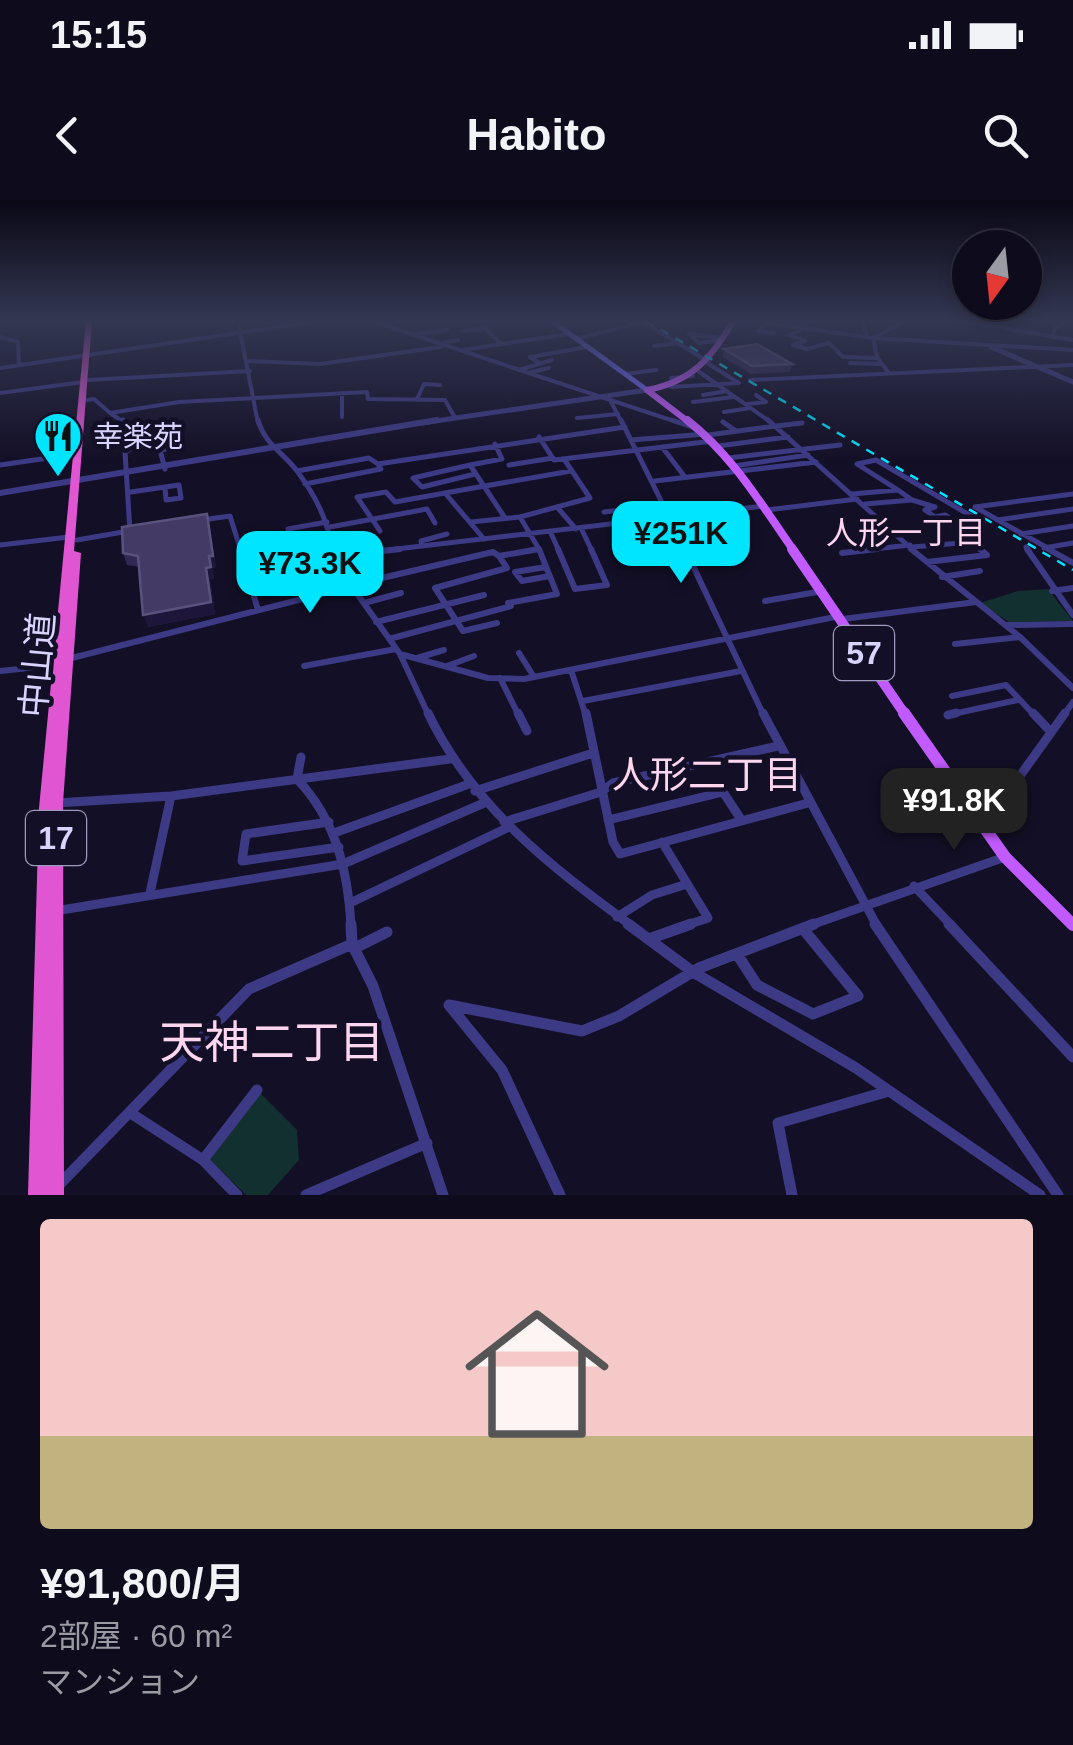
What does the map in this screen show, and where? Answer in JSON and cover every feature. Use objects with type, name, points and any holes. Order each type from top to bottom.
[{"type":"highway","name":"中山道","points":[[77,482],[76,454],[87,367]]},
{"type":"highway","name":"中山道","points":[[48,1193],[46,808],[86,382]]},
{"type":"highway","name":"中山道","points":[[48,1193],[62,662]]},
{"type":"main road","points":[[616,367],[647,390],[695,374],[703,367]]},
{"type":"main road","name":"57","points":[[647,390],[709,437],[733,465],[824,591],[971,811],[1005,857],[1073,925]]},
{"type":"street","points":[[249,367],[252,399],[272,449],[296,470],[305,484],[328,524],[330,554],[398,652],[450,759],[484,803],[558,872],[693,972],[889,1091],[1040,1195]]},
{"type":"street","points":[[510,367],[709,437]]},
{"type":"street","points":[[518,370],[526,367]]},
{"type":"street","points":[[671,382],[719,386],[739,383],[715,367]]},
{"type":"street","points":[[885,367],[888,372]]},
{"type":"street","points":[[750,380],[970,367]]},
{"type":"street","points":[[1040,367],[1073,382]]},
{"type":"street","points":[[527,372],[548,368]]},
{"type":"street","points":[[625,374],[656,370]]},
{"type":"street","points":[[0,393],[86,382],[250,371]]},
{"type":"street","points":[[695,374],[727,391],[775,426],[942,577],[1006,624],[1073,688]]},
{"type":"street","points":[[417,399],[424,384],[440,385]]},
{"type":"street","points":[[0,494],[166,469],[454,416],[647,390]]},
{"type":"street","points":[[704,394],[727,391]]},
{"type":"street","points":[[110,414],[179,402],[367,392],[368,399],[445,400],[454,416]]},
{"type":"street","points":[[342,393],[342,417]]},
{"type":"street","points":[[702,406],[766,402],[756,395]]},
{"type":"street","points":[[693,402],[735,397]]},
{"type":"street","points":[[87,400],[94,400],[122,419],[138,444],[125,452],[122,475],[131,492],[130,531]]},
{"type":"street","points":[[610,400],[655,481],[725,639],[778,746],[864,906],[919,997],[1058,1195]]},
{"type":"street","points":[[724,412],[747,405]]},
{"type":"street","points":[[762,416],[778,413]]},
{"type":"street","points":[[578,418],[618,414]]},
{"type":"street","points":[[724,422],[736,431]]},
{"type":"street","points":[[509,465],[662,447],[736,431],[802,423]]},
{"type":"street","points":[[541,440],[625,427]]},
{"type":"street","points":[[590,432],[599,455]]},
{"type":"street","points":[[631,440],[788,437]]},
{"type":"street","points":[[378,464],[460,453],[494,444],[569,439]]},
{"type":"street","points":[[541,440],[553,458]]},
{"type":"street","points":[[475,474],[422,486],[412,478],[502,459],[494,444]]},
{"type":"street","points":[[655,481],[802,449],[840,445]]},
{"type":"street","points":[[166,469],[160,450],[183,446]]},
{"type":"street","points":[[571,447],[578,457]]},
{"type":"street","points":[[662,447],[685,477]]},
{"type":"street","points":[[0,465],[76,454]]},
{"type":"street","points":[[733,465],[808,455]]},
{"type":"street","points":[[296,470],[369,458],[381,469],[305,484]]},
{"type":"street","points":[[472,522],[520,516],[590,498],[564,459]]},
{"type":"street","points":[[912,500],[857,464],[876,460],[983,524],[965,527],[944,515],[935,517],[925,510],[936,506],[925,500]]},
{"type":"street","points":[[493,461],[506,480]]},
{"type":"street","points":[[733,465],[816,462]]},
{"type":"street","points":[[520,463],[528,477]]},
{"type":"street","points":[[470,466],[505,518]]},
{"type":"street","points":[[386,492],[395,502],[571,471]]},
{"type":"street","points":[[131,492],[164,487]]},
{"type":"street","points":[[380,531],[375,518],[357,497],[400,488]]},
{"type":"street","points":[[243,570],[330,554],[858,499],[898,490]]},
{"type":"street","points":[[445,493],[484,539]]},
{"type":"street","points":[[1073,494],[976,508],[1073,563]]},
{"type":"street","points":[[858,499],[901,501],[936,496]]},
{"type":"street","points":[[901,501],[913,510]]},
{"type":"street","points":[[604,512],[665,505]]},
{"type":"street","points":[[550,531],[575,589],[607,585],[578,528],[558,508]]},
{"type":"street","points":[[288,529],[427,509],[435,522]]},
{"type":"street","points":[[997,520],[1073,509]]},
{"type":"street","points":[[400,513],[405,526]]},
{"type":"street","points":[[1044,513],[1069,527]]},
{"type":"street","points":[[194,522],[230,516],[258,610]]},
{"type":"street","points":[[388,639],[511,606],[508,603],[557,594],[532,533],[520,516]]},
{"type":"street","points":[[1020,534],[1069,527]]},
{"type":"street","points":[[0,545],[148,528]]},
{"type":"street","points":[[422,546],[422,541],[447,534]]},
{"type":"street","points":[[296,546],[328,540]]},
{"type":"street","points":[[842,553],[974,542],[987,554],[927,562]]},
{"type":"street","points":[[1044,548],[1071,546]]},
{"type":"street","points":[[1026,547],[1052,592],[1069,604],[1073,615]]},
{"type":"street","points":[[498,556],[539,549]]},
{"type":"street","points":[[0,671],[62,662],[493,552],[507,568],[435,588],[463,630],[497,623]]},
{"type":"street","points":[[465,558],[480,576]]},
{"type":"street","points":[[546,568],[516,572],[522,580],[550,576]]},
{"type":"street","points":[[942,577],[980,571]]},
{"type":"street","points":[[1052,592],[1073,588]]},
{"type":"street","points":[[765,601],[824,591]]},
{"type":"street","points":[[364,603],[401,593]]},
{"type":"street","points":[[376,622],[484,595]]},
{"type":"street","points":[[304,666],[398,652],[500,678],[534,677],[842,618],[976,602]]},
{"type":"street","points":[[1006,624],[1073,624]]},
{"type":"street","points":[[955,644],[1020,637]]},
{"type":"street","points":[[417,658],[444,650]]},
{"type":"street","points":[[519,653],[534,677]]},
{"type":"street","points":[[447,666],[474,656]]},
{"type":"street","points":[[571,670],[583,701],[601,792],[620,854],[808,803]]},
{"type":"street","points":[[583,701],[741,671]]},
{"type":"street","points":[[500,678],[527,731]]},
{"type":"street","points":[[952,696],[1006,685],[1050,731]]},
{"type":"street","points":[[948,715],[1018,700]]},
{"type":"street","points":[[971,811],[1007,794],[1073,702]]},
{"type":"street","points":[[350,903],[507,825],[601,792],[613,783],[778,746]]},
{"type":"street","points":[[334,833],[593,752]]},
{"type":"street","points":[[301,757],[297,780],[328,822],[339,846],[353,946],[373,986],[443,1195]]},
{"type":"street","points":[[56,803],[171,796],[450,759]]},
{"type":"street","points":[[608,820],[723,792],[742,821]]},
{"type":"street","points":[[150,893],[171,796]]},
{"type":"street","points":[[55,911],[343,864],[484,803]]},
{"type":"street","points":[[328,822],[246,834],[242,861],[339,846]]},
{"type":"street","points":[[649,939],[708,918],[662,842]]},
{"type":"street","points":[[560,1195],[522,1102],[496,1055],[481,1034],[449,1005],[582,1031],[618,1016],[693,972],[914,886],[1005,857]]},
{"type":"street","points":[[617,916],[652,895],[687,884]]},
{"type":"street","points":[[914,886],[1073,1058]]},
{"type":"street","points":[[737,954],[756,984],[813,1014],[858,996],[804,930]]},
{"type":"street","points":[[48,1193],[132,1114],[249,990],[387,932]]},
{"type":"street","points":[[203,1160],[258,1090]]},
{"type":"street","points":[[792,1195],[778,1123],[889,1091]]},
{"type":"street","points":[[132,1114],[203,1160],[236,1195]]},
{"type":"street","points":[[306,1195],[427,1143]]},
{"type":"green space","points":[[1048,589],[1073,621],[1009,622],[980,603],[1018,591]]},
{"type":"green space","points":[[260,1093],[297,1130],[299,1160],[268,1195],[246,1195],[210,1160]]},
{"type":"building","points":[[207,514],[213,556],[209,556],[211,567],[206,568],[211,602],[143,615],[138,556],[123,553],[122,527]]},
{"type":"railway","points":[[726,367],[1073,570]]},
{"type":"place","name":"幸楽苑","points":[[58,478]]},
{"type":"district","name":"人形一丁目","points":[[906,533]]},
{"type":"district","name":"人形二丁目","points":[[707,775]]},
{"type":"district","name":"天神二丁目","points":[[272,1042]]}]
